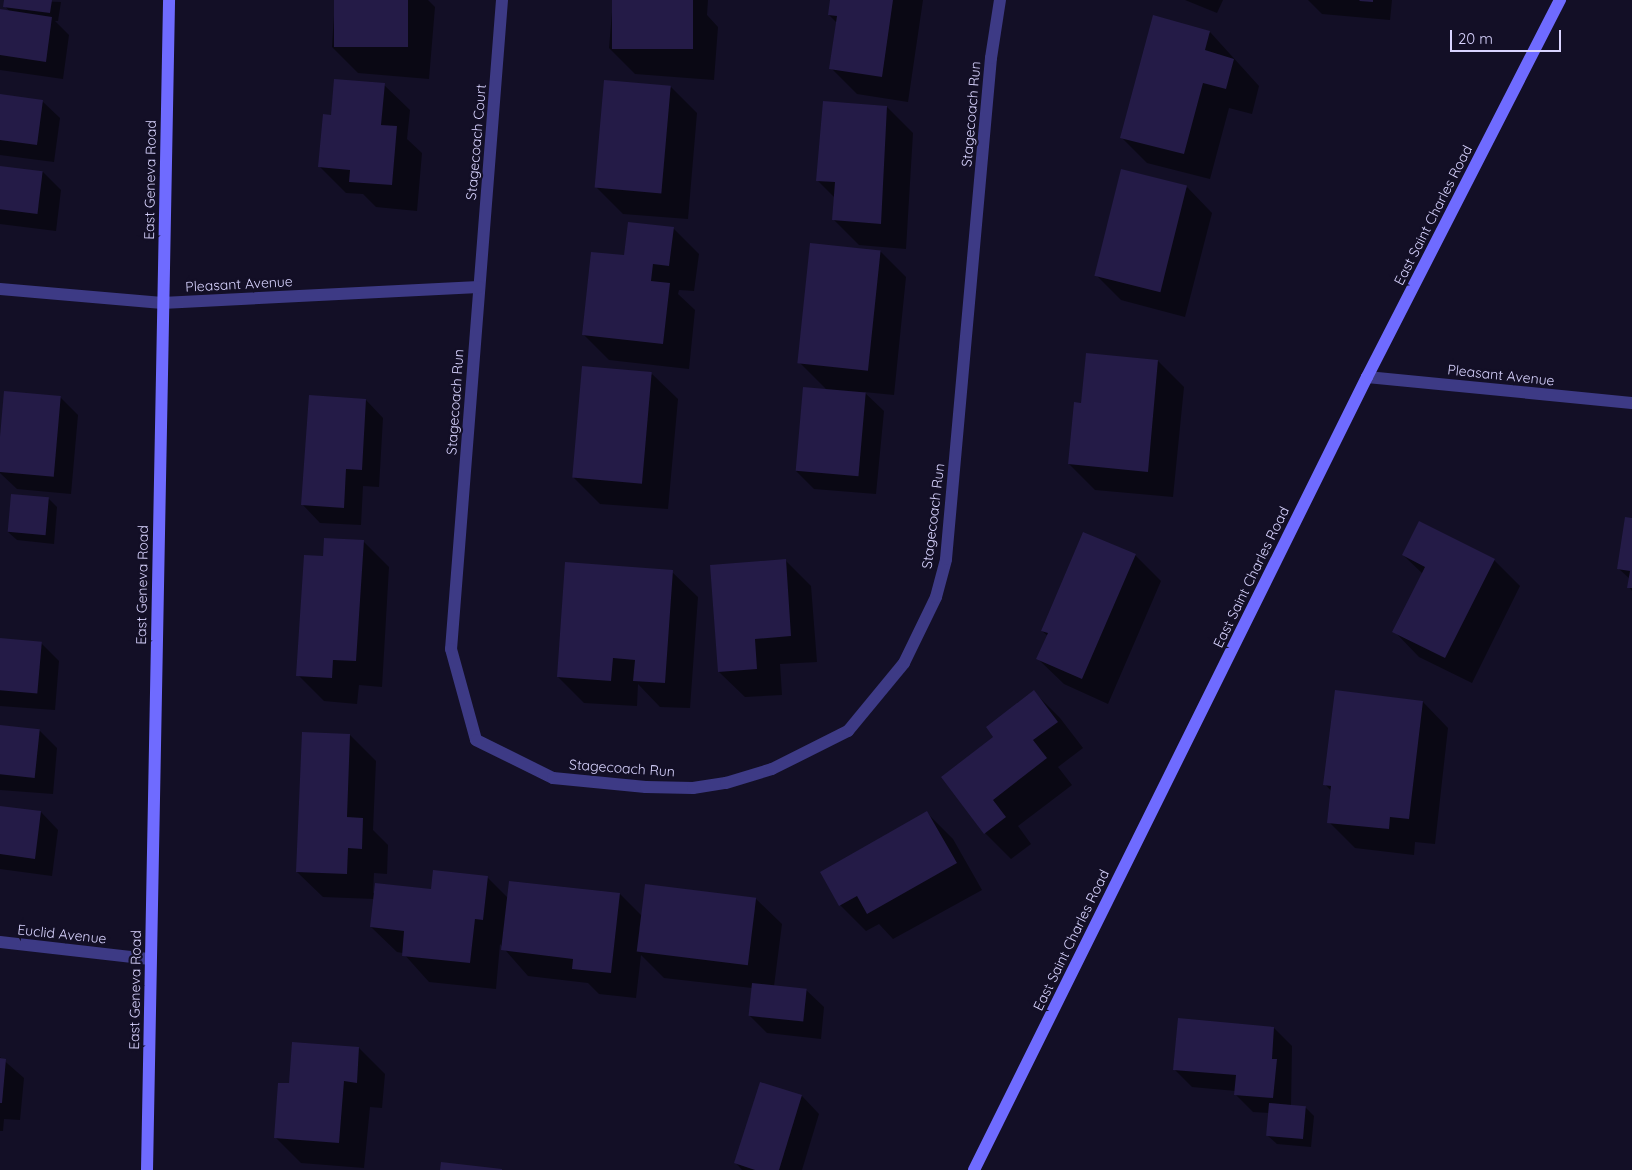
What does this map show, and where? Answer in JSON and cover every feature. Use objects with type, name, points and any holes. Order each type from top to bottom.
[{"type":"street","name":"East Geneva Road","points":[[147,1170],[169,0]]},
{"type":"street","name":"Stagecoach Court","points":[[479,287],[502,0]]},
{"type":"street","name":"Stagecoach Run","points":[[479,287],[451,649],[476,740],[553,778],[646,787],[693,788],[726,783],[772,769],[848,730],[904,662],[918,638],[936,597],[946,559],[991,58],[1000,0]]},
{"type":"street","name":"East Saint Charles Road","points":[[974,1170],[1367,377],[1560,0]]},
{"type":"street","name":"Pleasant Avenue","points":[[0,289],[162,303],[479,287]]},
{"type":"street","name":"Pleasant Avenue","points":[[1367,377],[1632,403]]},
{"type":"street","name":"Euclid Avenue","points":[[0,942],[150,959]]},
{"type":"building","points":[[4,0],[52,0],[50,13],[3,7]]},
{"type":"building","points":[[334,0],[408,0],[408,47],[334,47]]},
{"type":"building","points":[[612,0],[693,0],[693,49],[612,49]]},
{"type":"building","points":[[830,0],[893,0],[882,77],[829,69],[837,16],[828,15]]},
{"type":"building","points":[[1373,0],[1373,2],[1359,1]]},
{"type":"building","points":[[0,9],[52,17],[46,62],[0,55]]},
{"type":"building","points":[[1153,15],[1210,31],[1205,50],[1234,59],[1226,89],[1203,83],[1184,154],[1120,138]]},
{"type":"building","points":[[334,79],[385,83],[381,125],[397,126],[392,185],[349,182],[350,170],[318,167],[323,114],[331,115]]},
{"type":"building","points":[[604,80],[671,86],[661,193],[595,188]]},
{"type":"building","points":[[0,94],[43,100],[37,145],[0,140]]},
{"type":"building","points":[[823,101],[887,106],[881,224],[832,220],[835,182],[816,181]]},
{"type":"building","points":[[0,166],[43,171],[37,214],[0,209]]},
{"type":"building","points":[[1121,169],[1187,185],[1160,292],[1094,276]]},
{"type":"building","points":[[628,222],[674,227],[669,266],[653,264],[651,281],[670,283],[663,344],[582,335],[591,252],[624,255]]},
{"type":"building","points":[[810,243],[881,250],[868,371],[797,363]]},
{"type":"building","points":[[1086,353],[1158,360],[1148,472],[1068,464],[1074,402],[1081,403]]},
{"type":"building","points":[[582,366],[652,372],[642,484],[572,478]]},
{"type":"building","points":[[803,387],[866,392],[858,476],[796,471]]},
{"type":"building","points":[[4,391],[61,396],[54,477],[0,472],[0,437]]},
{"type":"building","points":[[309,395],[366,399],[362,470],[346,469],[344,508],[301,505]]},
{"type":"building","points":[[11,494],[49,497],[46,535],[8,532]]},
{"type":"building","points":[[1625,517],[1632,518],[1632,588],[1627,588],[1630,571],[1617,569]]},
{"type":"building","points":[[1419,521],[1495,559],[1445,658],[1392,632],[1425,567],[1402,555]]},
{"type":"building","points":[[1083,532],[1136,554],[1082,679],[1036,659],[1048,633],[1041,631]]},
{"type":"building","points":[[324,538],[364,540],[356,661],[333,660],[332,678],[296,676],[304,555],[323,556]]},
{"type":"building","points":[[786,559],[791,636],[755,639],[757,669],[718,672],[710,565]]},
{"type":"building","points":[[565,562],[673,570],[665,683],[633,681],[635,660],[613,658],[611,681],[557,677]]},
{"type":"building","points":[[0,638],[42,642],[37,693],[0,690]]},
{"type":"building","points":[[1034,690],[1058,722],[1033,740],[1047,758],[993,800],[1006,817],[984,834],[941,777],[993,737],[986,727]]},
{"type":"building","points":[[1335,690],[1423,701],[1409,819],[1390,817],[1389,829],[1327,823],[1331,786],[1323,785]]},
{"type":"building","points":[[0,725],[40,729],[35,778],[0,774]]},
{"type":"building","points":[[302,732],[350,734],[347,817],[363,818],[362,849],[348,848],[347,874],[296,872]]},
{"type":"building","points":[[0,806],[41,811],[35,859],[0,854]]},
{"type":"building","points":[[927,811],[957,863],[867,914],[857,896],[839,906],[820,872]]},
{"type":"building","points":[[433,870],[488,876],[483,920],[475,919],[470,963],[402,956],[404,931],[370,927],[375,883],[431,889]]},
{"type":"building","points":[[509,881],[620,893],[611,973],[572,969],[573,959],[501,950]]},
{"type":"building","points":[[645,884],[756,898],[748,965],[637,951]]},
{"type":"building","points":[[752,983],[807,989],[803,1022],[749,1016]]},
{"type":"building","points":[[1178,1018],[1274,1027],[1272,1059],[1277,1059],[1273,1098],[1234,1095],[1236,1075],[1173,1070]]},
{"type":"building","points":[[292,1042],[359,1047],[357,1083],[344,1081],[339,1143],[274,1138],[278,1083],[289,1083]]},
{"type":"building","points":[[0,1058],[6,1059],[2,1103],[0,1103]]},
{"type":"building","points":[[760,1082],[802,1095],[779,1170],[755,1170],[734,1163]]},
{"type":"building","points":[[1269,1103],[1306,1106],[1303,1139],[1266,1136]]},
{"type":"building","points":[[441,1162],[502,1169],[502,1170],[440,1170]]}]
